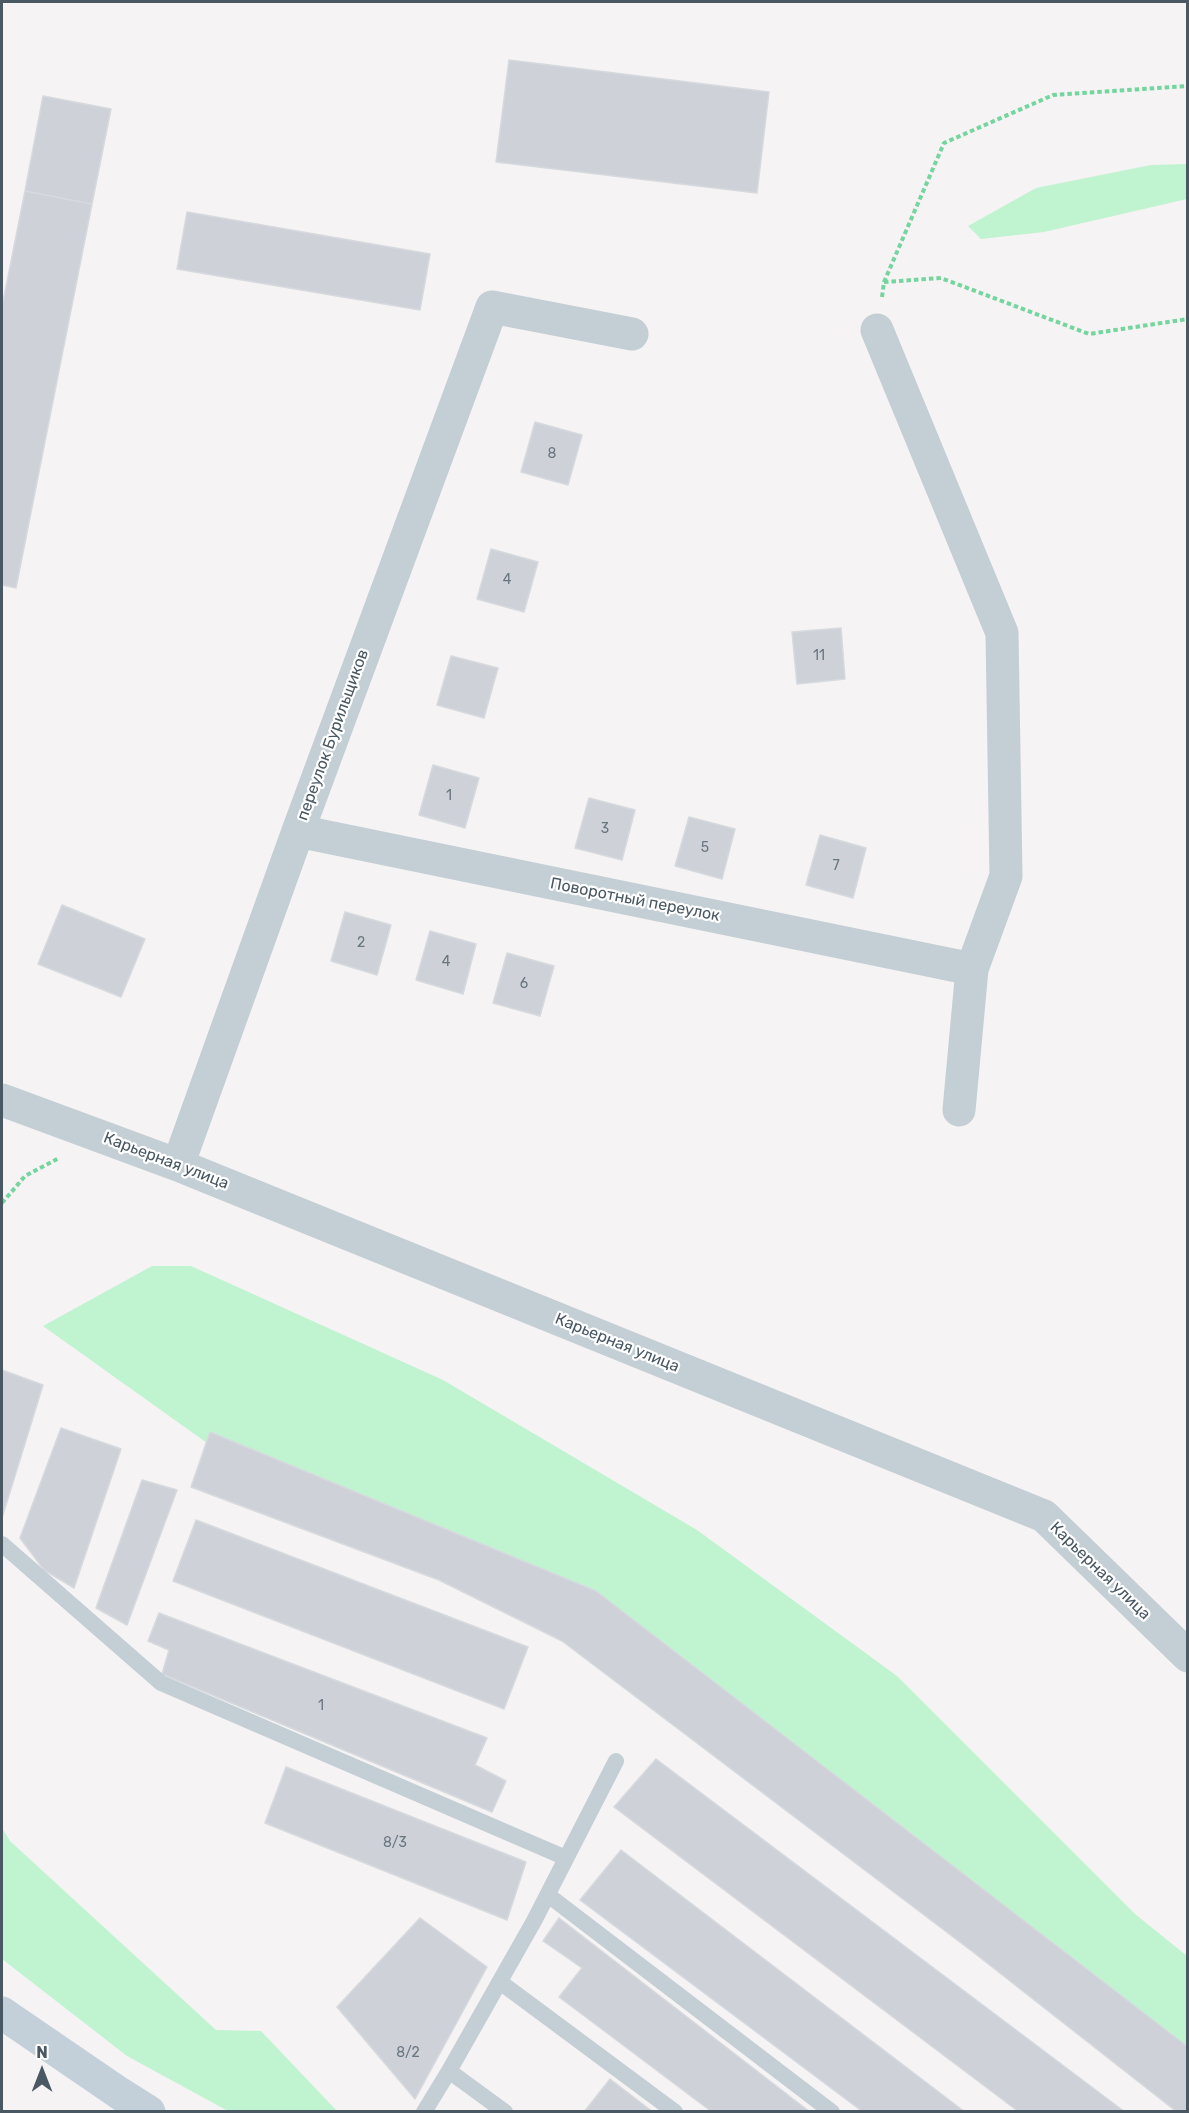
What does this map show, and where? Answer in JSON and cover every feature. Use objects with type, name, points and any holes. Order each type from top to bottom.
[{"type":"main road","points":[[2,2013],[150,2112]]},
{"type":"street","name":"переулок Бурильщиков","points":[[178,1165],[298,831],[492,308],[632,334]]},
{"type":"street","points":[[877,330],[1002,633],[1006,876],[972,969],[959,1110]]},
{"type":"street","name":"Поворотный переулок","points":[[298,831],[972,969]]},
{"type":"street","name":"Карьерная улица","points":[[2,1100],[178,1165],[1044,1516],[1188,1656]]},
{"type":"lane","points":[[2,1544],[161,1683],[566,1858]]},
{"type":"lane","points":[[424,2112],[548,1895],[616,1761]]},
{"type":"lane","points":[[548,1895],[832,2112]]},
{"type":"lane","points":[[500,1982],[675,2112]]},
{"type":"lane","points":[[449,2071],[505,2112]]},
{"type":"path","points":[[1188,86],[1053,95],[944,143],[884,282],[941,278],[1089,334],[1188,319]]},
{"type":"path","points":[[2,1203],[25,1176],[100,1136]]},
{"type":"green space","points":[[1187,164],[1187,199],[1044,232],[981,239],[968,226],[1036,188],[1151,165]]},
{"type":"green space","points":[[152,1266],[191,1266],[443,1380],[697,1530],[897,1676],[1135,1914],[1187,1956],[1187,2102],[671,1676],[207,1443],[43,1326]]},
{"type":"green space","points":[[2,1828],[10,1841],[216,2030],[261,2031],[337,2111],[228,2111],[127,2056],[2,1959]]},
{"type":"building","points":[[509,60],[769,92],[757,193],[496,162]]},
{"type":"building","points":[[43,96],[111,109],[92,204],[25,191]]},
{"type":"building","points":[[25,191],[92,204],[16,588],[2,585],[2,307]]},
{"type":"building","points":[[187,212],[430,254],[420,310],[177,269]]},
{"type":"building","points":[[535,422],[582,435],[568,485],[521,472]]},
{"type":"building","points":[[491,549],[538,562],[524,612],[477,599]]},
{"type":"building","points":[[841,628],[845,679],[797,684],[792,632]]},
{"type":"building","points":[[451,656],[498,668],[484,718],[437,705]]},
{"type":"building","points":[[433,765],[479,778],[465,828],[419,815]]},
{"type":"building","points":[[589,798],[635,810],[622,860],[575,848]]},
{"type":"building","points":[[689,817],[735,829],[722,879],[675,866]]},
{"type":"building","points":[[820,835],[866,848],[853,898],[806,885]]},
{"type":"building","points":[[62,905],[145,939],[121,997],[38,964]]},
{"type":"building","points":[[345,912],[391,925],[377,975],[331,961]]},
{"type":"building","points":[[430,931],[476,944],[463,994],[416,980]]},
{"type":"building","points":[[507,953],[554,966],[540,1016],[493,1003]]},
{"type":"building","points":[[2,1370],[43,1385],[2,1518]]},
{"type":"building","points":[[61,1428],[121,1449],[74,1588],[44,1570],[20,1538]]},
{"type":"building","points":[[210,1432],[596,1591],[1188,2047],[1188,2112],[1177,2112],[973,1952],[562,1641],[439,1580],[191,1487]]},
{"type":"building","points":[[142,1480],[177,1490],[127,1625],[96,1608]]},
{"type":"building","points":[[196,1520],[528,1647],[504,1709],[173,1581]]},
{"type":"building","points":[[159,1613],[487,1738],[475,1765],[506,1781],[492,1812],[162,1674],[169,1650],[148,1641]]},
{"type":"building","points":[[656,1759],[1125,2112],[1019,2112],[614,1807]]},
{"type":"building","points":[[286,1767],[526,1862],[507,1920],[265,1823]]},
{"type":"building","points":[[621,1850],[965,2112],[863,2112],[580,1900]]},
{"type":"building","points":[[420,1918],[487,1967],[415,2099],[337,2007]]},
{"type":"building","points":[[559,1918],[810,2112],[712,2112],[559,1997],[582,1968],[543,1941]]},
{"type":"building","points":[[610,2079],[653,2112],[584,2112]]}]
